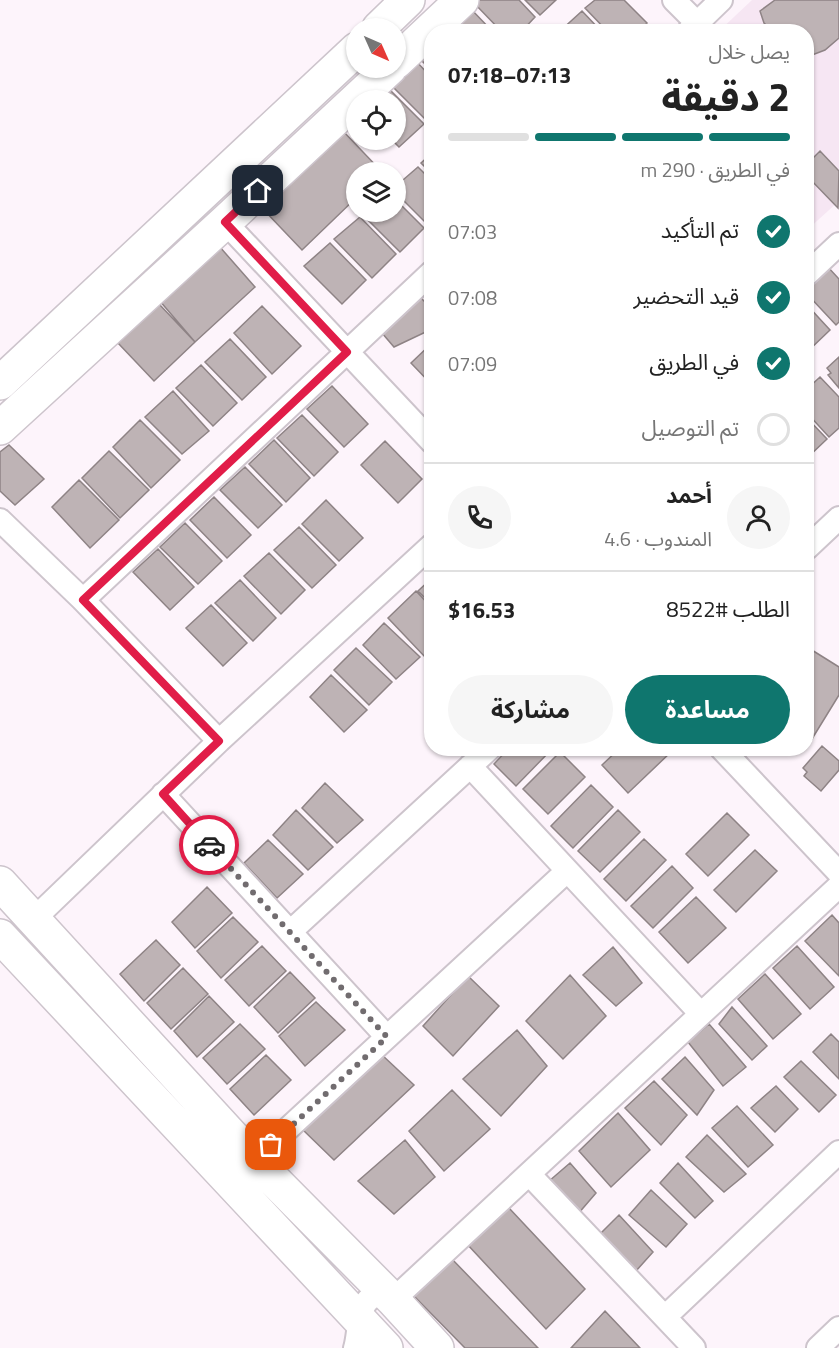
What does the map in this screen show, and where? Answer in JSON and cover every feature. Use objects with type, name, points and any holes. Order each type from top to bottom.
[{"type":"main road","points":[[389,18],[408,0]]},
{"type":"main road","points":[[436,24],[462,0]]},
{"type":"main road","points":[[406,53],[424,36]]},
{"type":"main road","points":[[0,382],[346,59]]},
{"type":"main road","points":[[0,428],[379,78]]},
{"type":"main road","points":[[0,883],[254,1160],[393,1300],[437,1348]]},
{"type":"main road","points":[[0,936],[358,1335],[386,1348]]},
{"type":"street","points":[[674,0],[691,24]]},
{"type":"street","points":[[696,24],[721,0]]},
{"type":"street","points":[[225,222],[424,434]]},
{"type":"street","points":[[814,267],[839,244]]},
{"type":"street","points":[[83,600],[424,280]]},
{"type":"street","points":[[814,541],[839,518]]},
{"type":"street","points":[[0,520],[83,600],[219,741]]},
{"type":"street","points":[[33,920],[219,741],[424,552]]},
{"type":"street","points":[[290,932],[481,756]]},
{"type":"street","points":[[729,756],[839,873]]},
{"type":"street","points":[[470,766],[701,1014]]},
{"type":"street","points":[[163,794],[387,1037]]},
{"type":"street","points":[[254,1160],[567,871]]},
{"type":"street","points":[[358,1335],[360,1312],[370,1298],[379,1296],[393,1300],[839,886]]},
{"type":"street","points":[[665,1317],[839,1152]]},
{"type":"street","points":[[529,1174],[694,1348]]},
{"type":"street","points":[[819,1348],[839,1328]]},
{"type":"shaded area","points":[[752,0],[839,0],[839,201],[814,224],[814,24],[726,24]]},
{"type":"building","points":[[477,0],[519,0],[535,17],[528,24],[494,24],[474,3]]},
{"type":"building","points":[[525,0],[556,0],[540,15]]},
{"type":"building","points":[[595,0],[624,0],[647,23],[600,24],[585,8]]},
{"type":"building","points":[[775,0],[839,0],[839,38],[825,50],[814,54],[814,24],[765,24],[760,11]]},
{"type":"building","points":[[470,8],[485,24],[453,24]]},
{"type":"building","points":[[582,11],[594,24],[568,24]]},
{"type":"building","points":[[424,50],[424,63],[417,56]]},
{"type":"building","points":[[415,60],[424,70],[424,118],[406,100],[406,90],[396,90],[389,83],[395,78],[406,78],[406,68]]},
{"type":"building","points":[[406,106],[424,124],[406,141]]},
{"type":"building","points":[[343,131],[346,134],[346,150],[361,150],[372,162],[346,162],[346,208],[302,250],[262,208]]},
{"type":"building","points":[[820,151],[839,171],[838,208],[814,183],[814,157]]},
{"type":"building","points":[[418,167],[424,173],[424,221],[406,203],[406,177]]},
{"type":"building","points":[[406,210],[424,228],[400,252],[370,222],[406,222]]},
{"type":"building","points":[[354,222],[365,222],[396,254],[372,278],[334,239]]},
{"type":"building","points":[[330,243],[366,280],[342,304],[304,266]]},
{"type":"building","points":[[219,246],[255,287],[195,342],[159,300]]},
{"type":"building","points":[[827,266],[839,279],[839,322],[836,325],[814,301],[814,278]]},
{"type":"building","points":[[419,296],[424,301],[424,333],[394,347],[382,333]]},
{"type":"building","points":[[159,304],[195,342],[154,381],[118,343]]},
{"type":"building","points":[[262,306],[301,346],[272,374],[234,333]]},
{"type":"building","points":[[814,313],[830,330],[814,345]]},
{"type":"building","points":[[230,339],[266,377],[242,400],[205,362]]},
{"type":"building","points":[[424,351],[424,377],[411,363]]},
{"type":"building","points":[[839,357],[839,388],[828,375],[831,373],[827,368]]},
{"type":"building","points":[[201,365],[237,403],[213,426],[176,388]]},
{"type":"building","points":[[820,377],[839,397],[839,428],[829,437],[814,421],[814,383]]},
{"type":"building","points":[[332,386],[368,424],[344,447],[307,409]]},
{"type":"building","points":[[173,391],[209,431],[182,454],[145,417]]},
{"type":"building","points":[[302,415],[338,452],[314,476],[277,438]]},
{"type":"building","points":[[140,420],[180,460],[151,488],[113,447]]},
{"type":"building","points":[[814,425],[827,439],[814,451]]},
{"type":"building","points":[[274,440],[310,478],[286,502],[249,464]]},
{"type":"building","points":[[385,441],[422,479],[398,503],[361,465]]},
{"type":"building","points":[[9,445],[44,479],[15,505],[0,491],[0,452]]},
{"type":"building","points":[[109,451],[149,490],[120,518],[82,478]]},
{"type":"building","points":[[245,467],[282,505],[258,528],[220,490]]},
{"type":"building","points":[[79,480],[119,520],[90,548],[52,507]]},
{"type":"building","points":[[214,497],[251,535],[227,558],[190,520]]},
{"type":"building","points":[[326,500],[363,538],[339,561],[302,524]]},
{"type":"building","points":[[185,523],[222,561],[198,584],[160,547]]},
{"type":"building","points":[[299,527],[336,565],[312,588],[274,550]]},
{"type":"building","points":[[158,549],[194,587],[170,610],[133,572]]},
{"type":"building","points":[[269,553],[305,590],[281,614],[244,576]]},
{"type":"building","points":[[240,580],[276,618],[253,641],[215,603]]},
{"type":"building","points":[[424,585],[424,597],[418,591]]},
{"type":"building","points":[[416,591],[424,600],[424,656],[388,618]]},
{"type":"building","points":[[211,605],[247,643],[223,666],[186,628]]},
{"type":"building","points":[[384,623],[420,657],[396,679],[363,645]]},
{"type":"building","points":[[356,648],[392,682],[369,705],[334,670]]},
{"type":"building","points":[[814,651],[839,667],[839,695],[814,736]]},
{"type":"building","points":[[331,675],[367,710],[344,732],[310,697]]},
{"type":"building","points":[[822,746],[839,761],[839,770],[821,791],[804,776],[807,772],[803,768]]},
{"type":"building","points":[[502,756],[545,756],[516,786],[494,764]]},
{"type":"building","points":[[556,756],[564,756],[585,777],[548,814],[523,789]]},
{"type":"building","points":[[612,756],[667,756],[628,793],[602,765]]},
{"type":"building","points":[[325,783],[363,820],[337,843],[302,808]]},
{"type":"building","points":[[591,785],[613,807],[573,848],[551,826]]},
{"type":"building","points":[[296,810],[333,847],[308,870],[273,835]]},
{"type":"building","points":[[618,810],[640,832],[600,872],[578,851]]},
{"type":"building","points":[[727,813],[749,835],[708,876],[686,854]]},
{"type":"building","points":[[644,839],[666,860],[626,901],[604,879]]},
{"type":"building","points":[[268,840],[303,874],[277,898],[244,863]]},
{"type":"building","points":[[755,850],[777,871],[736,912],[714,890]]},
{"type":"building","points":[[672,866],[693,888],[653,928],[631,906]]},
{"type":"building","points":[[207,887],[232,913],[195,948],[172,922]]},
{"type":"building","points":[[696,897],[726,928],[688,963],[659,932]]},
{"type":"building","points":[[832,915],[839,923],[839,976],[805,941]]},
{"type":"building","points":[[233,917],[258,942],[221,978],[197,951]]},
{"type":"building","points":[[156,940],[180,965],[144,1001],[120,974]]},
{"type":"building","points":[[262,946],[286,971],[249,1006],[225,980]]},
{"type":"building","points":[[797,946],[834,987],[810,1009],[773,968]]},
{"type":"building","points":[[613,947],[642,983],[616,1006],[583,975]]},
{"type":"building","points":[[183,968],[208,994],[171,1029],[147,1003]]},
{"type":"building","points":[[290,972],[315,998],[278,1033],[254,1007]]},
{"type":"building","points":[[765,974],[801,1014],[773,1039],[738,999]]},
{"type":"building","points":[[570,975],[606,1016],[563,1059],[526,1021]]},
{"type":"building","points":[[468,976],[499,1006],[453,1056],[423,1026]]},
{"type":"building","points":[[209,996],[234,1022],[197,1057],[174,1031]]},
{"type":"building","points":[[316,1002],[345,1030],[305,1066],[279,1036]]},
{"type":"building","points":[[732,1007],[767,1046],[752,1060],[719,1024]]},
{"type":"building","points":[[240,1024],[265,1049],[227,1084],[203,1058]]},
{"type":"building","points":[[709,1024],[746,1067],[723,1086],[688,1042]]},
{"type":"building","points":[[517,1030],[547,1066],[501,1116],[463,1079]]},
{"type":"building","points":[[831,1034],[839,1042],[839,1079],[813,1052]]},
{"type":"building","points":[[381,1054],[414,1085],[334,1160],[301,1128]]},
{"type":"building","points":[[266,1055],[291,1080],[254,1115],[230,1089]]},
{"type":"building","points":[[685,1057],[714,1090],[697,1115],[662,1079]]},
{"type":"building","points":[[801,1061],[836,1095],[819,1112],[784,1077]]},
{"type":"building","points":[[654,1081],[687,1115],[661,1145],[625,1108]]},
{"type":"building","points":[[776,1086],[798,1109],[775,1132],[751,1108]]},
{"type":"building","points":[[452,1090],[490,1129],[444,1171],[409,1131]]},
{"type":"building","points":[[737,1106],[773,1145],[748,1167],[712,1128]]},
{"type":"building","points":[[618,1113],[650,1150],[611,1187],[579,1151]]},
{"type":"building","points":[[707,1135],[746,1174],[724,1192],[686,1157]]},
{"type":"building","points":[[405,1140],[435,1177],[394,1214],[358,1181]]},
{"type":"building","points":[[570,1163],[596,1193],[571,1222],[541,1188]]},
{"type":"building","points":[[678,1163],[713,1201],[695,1218],[660,1183]]},
{"type":"building","points":[[651,1190],[687,1224],[666,1247],[629,1215]]},
{"type":"building","points":[[509,1208],[585,1289],[546,1329],[467,1244]]},
{"type":"building","points":[[619,1215],[653,1252],[627,1281],[588,1246]]},
{"type":"building","points":[[450,1257],[538,1348],[465,1348],[413,1295]]},
{"type":"building","points":[[605,1311],[640,1348],[571,1348]]},
{"type":"way so far","points":[[209,845],[387,1037],[271,1145]]},
{"type":"route","points":[[209,845],[163,794],[219,741],[83,600],[347,352],[225,222],[258,191]]}]
